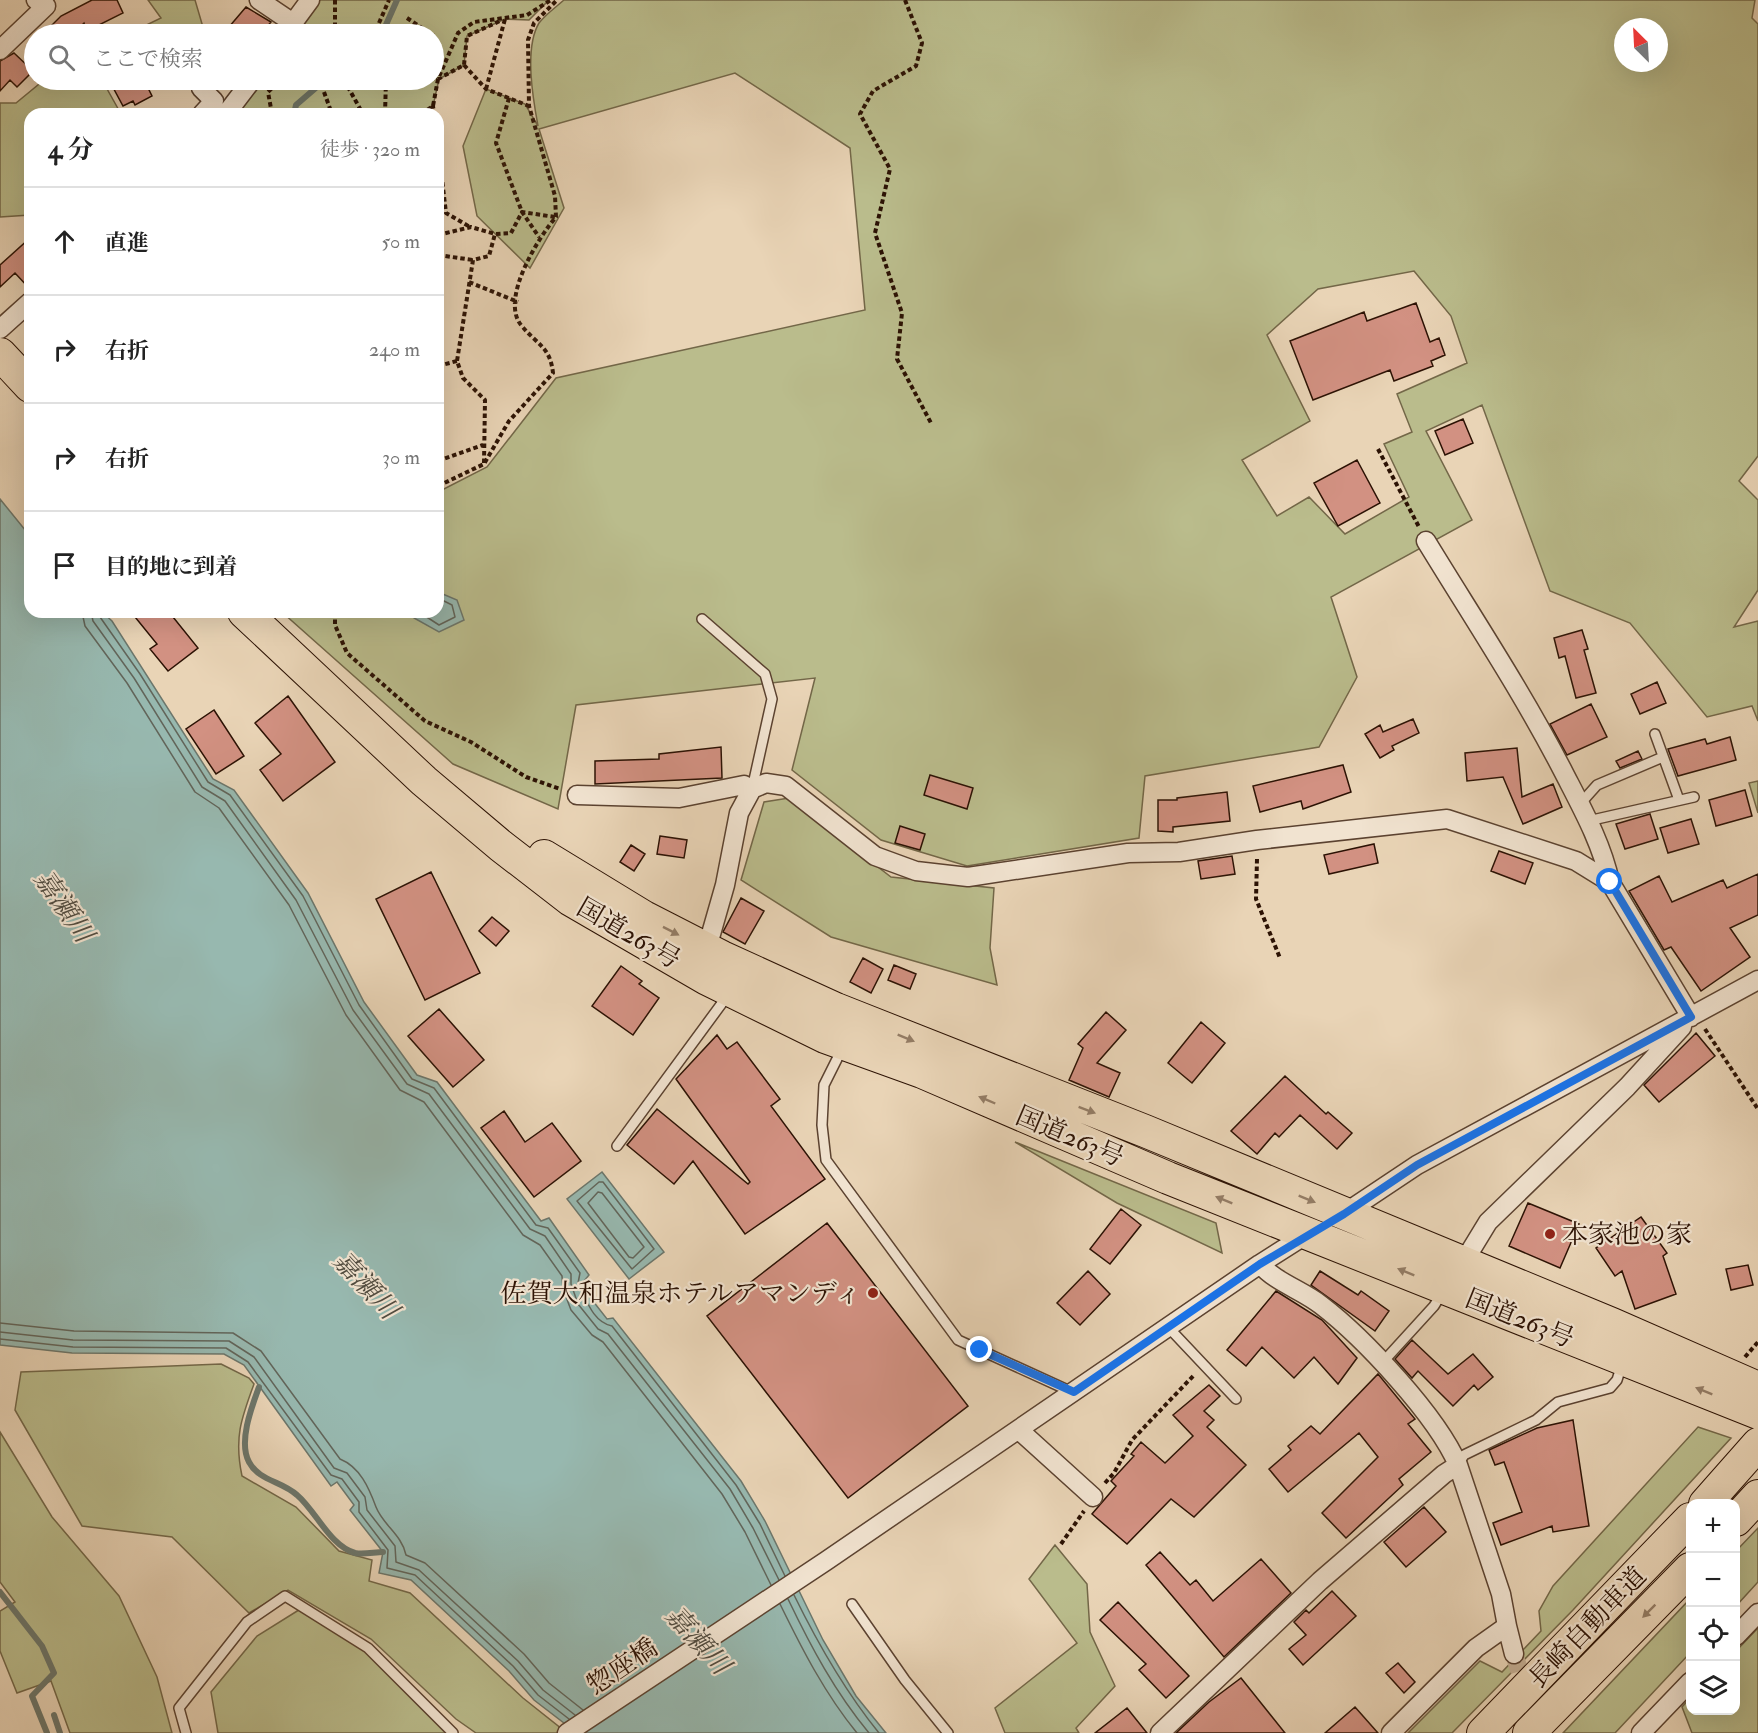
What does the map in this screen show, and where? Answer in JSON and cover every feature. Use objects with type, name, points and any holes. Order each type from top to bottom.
[{"type":"highway","points":[[0,354],[24,380]]},
{"type":"highway","name":"国道263号","points":[[250,618],[424,781],[571,900],[731,991],[1145,1131],[1758,1388]]},
{"type":"highway","name":"国道263号","points":[[424,781],[626,907],[703,947],[922,1072],[1168,1178],[1758,1413]]},
{"type":"highway","points":[[1708,1499],[1752,1451]]},
{"type":"highway","points":[[1740,1516],[1758,1496]]},
{"type":"highway","name":"長崎自動車道","points":[[1483,1733],[1686,1523]]},
{"type":"highway","name":"長崎自動車道","points":[[1529,1733],[1686,1573]]},
{"type":"street","points":[[27,24],[46,6],[36,0]]},
{"type":"street","points":[[259,0],[284,24]]},
{"type":"street","points":[[293,24],[310,0]]},
{"type":"street","points":[[0,50],[24,27]]},
{"type":"street","points":[[204,90],[214,101],[208,108]]},
{"type":"street","points":[[231,108],[244,90]]},
{"type":"street","points":[[0,330],[24,308]]},
{"type":"street","points":[[1426,541],[1537,720],[1588,821],[1605,860],[1610,882],[1691,1017],[1627,1087],[1488,1222],[1463,1263]]},
{"type":"street","points":[[703,947],[711,934],[725,885],[739,813],[752,789],[766,783],[786,786],[875,856],[916,871],[958,876],[1128,854],[1179,852],[1257,840],[1447,819],[1576,861],[1610,882]]},
{"type":"street","points":[[577,795],[679,798],[744,784],[752,789]]},
{"type":"street","name":"惣座橋","points":[[567,1733],[826,1561],[1260,1264],[1344,1214],[1417,1165],[1758,980]]},
{"type":"street","points":[[1260,1264],[1266,1272],[1306,1293],[1343,1322],[1382,1363],[1448,1442],[1458,1465],[1501,1594],[1514,1654]]},
{"type":"street","points":[[1019,1430],[1092,1497]]},
{"type":"street","points":[[1160,1733],[1320,1581],[1444,1474],[1458,1465]]},
{"type":"street","points":[[1740,1632],[1758,1613]]},
{"type":"street","points":[[1391,1733],[1476,1648],[1508,1626]]},
{"type":"street","points":[[1641,1733],[1686,1686]]},
{"type":"lane","points":[[702,619],[765,674],[772,699],[752,789]]},
{"type":"lane","points":[[1654,734],[1679,800]]},
{"type":"lane","points":[[1580,804],[1597,785],[1663,757]]},
{"type":"lane","points":[[1588,821],[1694,797]]},
{"type":"lane","points":[[617,1146],[731,991]]},
{"type":"lane","points":[[851,1031],[824,1086],[822,1125],[826,1160],[958,1340],[1074,1392]]},
{"type":"lane","points":[[1382,1363],[1434,1306],[1445,1288]]},
{"type":"lane","points":[[1169,1328],[1236,1399]]},
{"type":"lane","points":[[1458,1465],[1464,1455],[1536,1420],[1558,1402],[1610,1388],[1617,1380],[1624,1360]]},
{"type":"lane","points":[[186,1733],[179,1708],[247,1622],[285,1596],[368,1648],[453,1733]]},
{"type":"lane","points":[[852,1604],[905,1680],[948,1733]]},
{"type":"path","points":[[335,0],[336,24]]},
{"type":"path","points":[[379,23],[389,0]]},
{"type":"path","points":[[444,66],[458,33],[474,22],[527,15],[552,0]]},
{"type":"path","points":[[444,483],[484,464],[510,421],[553,374],[551,356],[519,323],[513,299],[539,237],[556,217],[555,196],[530,106],[528,40],[534,23],[557,0]]},
{"type":"path","points":[[905,0],[922,43],[916,66],[873,91],[860,114],[890,170],[875,232],[902,313],[897,359],[932,423]]},
{"type":"path","points":[[407,18],[416,24]]},
{"type":"path","points":[[505,19],[467,36],[464,65],[486,89],[530,106]]},
{"type":"path","points":[[486,89],[505,19]]},
{"type":"path","points":[[444,77],[464,65]]},
{"type":"path","points":[[270,90],[268,92],[271,108]]},
{"type":"path","points":[[350,90],[360,108]]},
{"type":"path","points":[[385,108],[386,90]]},
{"type":"path","points":[[430,108],[433,106],[436,90]]},
{"type":"path","points":[[324,92],[330,108]]},
{"type":"path","points":[[509,98],[496,143],[522,212],[539,237]]},
{"type":"path","points":[[444,196],[446,213],[471,227],[495,234],[512,233],[522,212]]},
{"type":"path","points":[[522,212],[556,217]]},
{"type":"path","points":[[444,234],[471,227]]},
{"type":"path","points":[[444,256],[473,260],[489,256],[495,234]]},
{"type":"path","points":[[473,260],[457,361],[463,378],[485,400],[484,464]]},
{"type":"path","points":[[469,282],[518,302]]},
{"type":"path","points":[[444,364],[457,361]]},
{"type":"path","points":[[444,459],[483,445]]},
{"type":"path","points":[[1378,449],[1426,541]]},
{"type":"path","points":[[335,618],[334,626],[346,653],[426,721],[471,742],[526,777],[577,795]]},
{"type":"path","points":[[1257,840],[1256,899],[1280,958]]},
{"type":"path","points":[[1691,1017],[1710,1033],[1758,1109]]},
{"type":"path","points":[[1061,1544],[1092,1497],[1114,1473],[1132,1440],[1203,1365]]},
{"type":"green space","points":[[148,0],[195,0],[202,24],[149,24],[161,18]]},
{"type":"green space","points":[[320,0],[549,0],[529,20],[505,19],[467,36],[464,65],[444,76],[444,24],[302,24]]},
{"type":"green space","points":[[564,0],[1755,0],[1752,18],[1758,24],[1758,456],[1739,481],[1758,500],[1758,590],[1734,627],[1758,621],[1758,721],[1752,706],[1707,717],[1630,623],[1550,591],[1482,405],[1426,431],[1472,520],[1331,597],[1357,677],[1319,747],[1145,776],[1139,838],[967,866],[881,840],[792,770],[815,678],[576,705],[558,809],[453,764],[289,618],[444,618],[444,489],[487,467],[556,378],[865,310],[850,148],[735,73],[539,129],[564,208],[530,268],[477,216],[463,146],[486,89],[525,104],[538,126],[531,59],[534,33],[539,23]],"holes":[[[1414,271],[1451,316],[1467,363],[1397,394],[1412,432],[1384,444],[1409,497],[1345,534],[1309,497],[1277,516],[1242,460],[1310,421],[1267,335],[1318,289]]]},
{"type":"green space","points":[[32,90],[108,90],[118,108],[24,108],[24,215],[0,217],[0,103],[16,103]]},
{"type":"green space","points":[[253,90],[437,90],[433,106],[430,108],[240,108]]},
{"type":"green space","points":[[1758,781],[1758,813],[1749,783]]},
{"type":"green space","points":[[789,798],[891,877],[994,888],[990,948],[997,985],[831,937],[741,880],[764,802]]},
{"type":"green space","points":[[1015,1142],[1216,1223],[1222,1253],[1117,1203]]},
{"type":"green space","points":[[221,1364],[249,1378],[254,1384],[240,1429],[239,1451],[242,1476],[296,1507],[339,1551],[372,1560],[369,1581],[410,1593],[523,1698],[567,1733],[476,1733],[456,1719],[371,1639],[288,1590],[249,1613],[172,1537],[82,1526],[15,1410],[21,1372]]},
{"type":"green space","points":[[1698,1427],[1731,1438],[1573,1610],[1452,1733],[1408,1733],[1480,1661],[1502,1672],[1541,1631],[1539,1611],[1553,1586]]},
{"type":"green space","points":[[0,1432],[52,1517],[119,1596],[157,1677],[172,1733],[70,1733],[51,1681],[17,1693],[0,1651],[0,1611],[15,1602],[0,1582]]},
{"type":"green space","points":[[1758,1528],[1758,1582],[1740,1602],[1740,1553],[1740,1547]]},
{"type":"green space","points":[[1055,1545],[1087,1584],[1090,1632],[1115,1686],[1076,1728],[1079,1733],[1005,1733],[995,1708],[1077,1643],[1029,1579]]},
{"type":"green space","points":[[1686,1603],[1686,1657],[1615,1733],[1563,1733]]},
{"type":"green space","points":[[302,1608],[368,1648],[453,1733],[218,1733],[211,1692],[257,1636]]},
{"type":"green space","points":[[1758,1628],[1758,1733],[1692,1733],[1682,1707],[1686,1702],[1686,1715],[1740,1715],[1740,1647]]},
{"type":"water","name":"嘉瀬川","points":[[0,499],[24,529],[24,618],[109,618],[112,621],[213,779],[234,790],[308,893],[364,1002],[417,1075],[437,1082],[541,1221],[549,1218],[589,1275],[584,1281],[592,1292],[589,1296],[607,1319],[613,1318],[741,1481],[765,1521],[823,1640],[856,1696],[886,1733],[577,1733],[534,1700],[509,1671],[411,1580],[379,1573],[383,1552],[350,1510],[354,1505],[337,1482],[331,1486],[244,1365],[224,1354],[72,1353],[0,1345]]},
{"type":"water","points":[[444,595],[457,600],[464,620],[439,632],[414,618],[444,618]]},
{"type":"water","points":[[602,1172],[664,1252],[629,1279],[567,1199]]},
{"type":"building","points":[[92,0],[117,0],[123,13],[101,24],[53,24],[61,16]]},
{"type":"building","points":[[246,7],[271,22],[269,24],[232,24]]},
{"type":"building","points":[[14,53],[24,62],[24,80],[17,87],[10,80],[0,91],[0,61]]},
{"type":"building","points":[[114,90],[149,90],[152,96],[135,105],[133,101],[123,106]]},
{"type":"building","points":[[24,243],[24,283],[15,273],[0,287],[0,265]]},
{"type":"building","points":[[1416,303],[1430,342],[1439,338],[1445,355],[1431,361],[1433,366],[1394,381],[1390,370],[1313,400],[1290,341],[1364,312],[1367,321]]},
{"type":"building","points":[[1463,419],[1473,443],[1445,455],[1435,431]]},
{"type":"building","points":[[1357,460],[1380,503],[1338,526],[1314,483]]},
{"type":"building","points":[[136,618],[174,618],[198,648],[168,671],[150,649],[157,644]]},
{"type":"building","points":[[1582,630],[1588,649],[1584,650],[1596,693],[1576,698],[1565,656],[1559,658],[1554,638]]},
{"type":"building","points":[[1657,682],[1666,703],[1640,714],[1631,694]]},
{"type":"building","points":[[288,696],[335,762],[283,801],[260,770],[281,754],[255,723]]},
{"type":"building","points":[[1591,704],[1607,737],[1567,755],[1550,724]]},
{"type":"building","points":[[214,710],[244,756],[216,774],[186,729]]},
{"type":"building","points":[[1413,719],[1419,733],[1392,746],[1394,750],[1380,758],[1365,734],[1380,725],[1383,732]]},
{"type":"building","points":[[1730,737],[1736,760],[1678,776],[1668,749],[1705,739],[1707,744]]},
{"type":"building","points":[[721,747],[722,778],[595,784],[595,761],[659,759],[659,754]]},
{"type":"building","points":[[1517,748],[1522,797],[1553,784],[1562,807],[1523,824],[1503,777],[1467,781],[1465,753]]},
{"type":"building","points":[[1638,751],[1642,759],[1620,768],[1616,761]]},
{"type":"building","points":[[1343,765],[1351,792],[1303,809],[1301,801],[1260,812],[1253,786]]},
{"type":"building","points":[[930,775],[973,788],[967,809],[924,795]]},
{"type":"building","points":[[1745,790],[1752,816],[1716,826],[1709,800]]},
{"type":"building","points":[[1227,792],[1230,821],[1173,827],[1173,832],[1158,831],[1158,800],[1177,800],[1177,798]]},
{"type":"building","points":[[1650,814],[1658,839],[1625,849],[1616,824]]},
{"type":"building","points":[[1691,819],[1699,844],[1668,853],[1660,828]]},
{"type":"building","points":[[900,826],[925,834],[920,850],[895,843]]},
{"type":"building","points":[[660,836],[687,840],[684,858],[657,854]]},
{"type":"building","points":[[1374,844],[1378,863],[1329,874],[1324,855]]},
{"type":"building","points":[[631,845],[645,854],[634,871],[620,862]]},
{"type":"building","points":[[1499,851],[1533,863],[1525,884],[1491,871]]},
{"type":"building","points":[[1232,856],[1235,874],[1201,879],[1198,861]]},
{"type":"building","points":[[431,872],[480,973],[425,1000],[376,899]]},
{"type":"building","points":[[1758,874],[1758,915],[1730,928],[1750,957],[1701,991],[1671,947],[1664,950],[1629,891],[1659,876],[1672,902],[1723,880],[1727,888]]},
{"type":"building","points":[[741,898],[764,911],[745,944],[723,932]]},
{"type":"building","points":[[492,917],[509,931],[496,946],[479,931]]},
{"type":"building","points":[[863,958],[883,969],[871,993],[850,982]]},
{"type":"building","points":[[894,965],[916,974],[910,989],[888,980]]},
{"type":"building","points":[[621,966],[642,981],[639,984],[659,998],[633,1035],[592,1006]]},
{"type":"building","points":[[439,1009],[484,1060],[453,1087],[408,1036]]},
{"type":"building","points":[[1106,1012],[1126,1030],[1097,1063],[1120,1073],[1109,1097],[1069,1080],[1083,1048],[1078,1044]]},
{"type":"building","points":[[1201,1022],[1225,1043],[1192,1083],[1168,1063]]},
{"type":"building","points":[[1696,1033],[1715,1056],[1659,1102],[1644,1085]]},
{"type":"building","points":[[717,1035],[727,1049],[737,1042],[780,1099],[771,1106],[825,1179],[745,1234],[693,1161],[674,1184],[627,1145],[657,1109],[748,1184],[750,1182],[676,1079]]},
{"type":"building","points":[[1285,1076],[1326,1114],[1328,1112],[1352,1133],[1337,1149],[1300,1115],[1279,1137],[1275,1133],[1257,1154],[1231,1131]]},
{"type":"building","points":[[504,1111],[525,1142],[552,1123],[581,1161],[534,1197],[481,1128]]},
{"type":"building","points":[[1528,1203],[1579,1224],[1560,1268],[1509,1246]]},
{"type":"building","points":[[1121,1209],[1141,1225],[1110,1264],[1090,1249]]},
{"type":"building","points":[[1641,1217],[1667,1253],[1663,1256],[1676,1294],[1635,1309],[1622,1271],[1615,1276],[1596,1248]]},
{"type":"building","points":[[827,1223],[968,1406],[848,1498],[707,1316]]},
{"type":"building","points":[[1748,1265],[1753,1285],[1731,1290],[1726,1269]]},
{"type":"building","points":[[1088,1271],[1110,1294],[1080,1325],[1057,1303]]},
{"type":"building","points":[[1320,1271],[1358,1295],[1361,1291],[1389,1311],[1375,1331],[1311,1285]]},
{"type":"building","points":[[1276,1291],[1322,1320],[1357,1358],[1338,1384],[1314,1357],[1294,1378],[1262,1347],[1246,1366],[1227,1350]]},
{"type":"building","points":[[1412,1340],[1448,1374],[1473,1354],[1493,1377],[1478,1390],[1474,1385],[1453,1406],[1418,1371],[1412,1378],[1395,1359]]},
{"type":"building","points":[[1378,1374],[1415,1419],[1408,1424],[1431,1452],[1399,1479],[1403,1485],[1346,1538],[1322,1513],[1378,1457],[1359,1433],[1288,1492],[1269,1469],[1291,1450],[1288,1446],[1311,1426],[1320,1434]]},
{"type":"building","points":[[1209,1385],[1220,1396],[1204,1411],[1214,1420],[1207,1427],[1246,1465],[1194,1517],[1171,1499],[1127,1544],[1092,1514],[1116,1486],[1111,1481],[1134,1456],[1131,1454],[1141,1442],[1165,1463],[1193,1436],[1173,1415]]},
{"type":"building","points":[[1573,1420],[1589,1526],[1553,1532],[1552,1526],[1501,1545],[1493,1523],[1522,1512],[1504,1462],[1495,1465],[1489,1450],[1537,1428]]},
{"type":"building","points":[[1424,1507],[1446,1532],[1406,1567],[1384,1542]]},
{"type":"building","points":[[1160,1552],[1190,1585],[1196,1580],[1213,1601],[1261,1559],[1291,1593],[1224,1657],[1146,1565]]},
{"type":"building","points":[[1332,1591],[1356,1616],[1303,1665],[1289,1649],[1306,1635],[1294,1622],[1306,1610],[1309,1613]]},
{"type":"building","points":[[1118,1602],[1189,1676],[1166,1698],[1139,1670],[1146,1664],[1100,1620]]},
{"type":"building","points":[[1398,1663],[1415,1682],[1404,1693],[1386,1673]]},
{"type":"building","points":[[1241,1678],[1285,1733],[1176,1733],[1209,1702]]},
{"type":"building","points":[[1355,1707],[1378,1733],[1325,1733]]},
{"type":"building","points":[[1127,1708],[1147,1733],[1095,1733]]},
{"type":"waterway","points":[[386,24],[397,0]]},
{"type":"waterway","points":[[295,108],[313,90]]},
{"type":"waterway","points":[[259,1387],[245,1434],[246,1454],[253,1468],[297,1495],[331,1536],[346,1549],[358,1554],[383,1552]]},
{"type":"waterway","points":[[0,1592],[42,1646],[54,1673],[32,1696],[47,1733]]},
{"type":"waterway","points":[[54,1715],[60,1733]]},
{"type":"tunnel","points":[[1514,1654],[1539,1732]]},
{"type":"place","name":"本家池の家","points":[[1550,1234]]},
{"type":"place","name":"佐賀大和温泉ホテルアマンディ","points":[[873,1293]]},
{"type":"route","points":[[980,1350],[1074,1392],[1260,1264],[1344,1214],[1417,1165],[1691,1017],[1610,882]]}]
